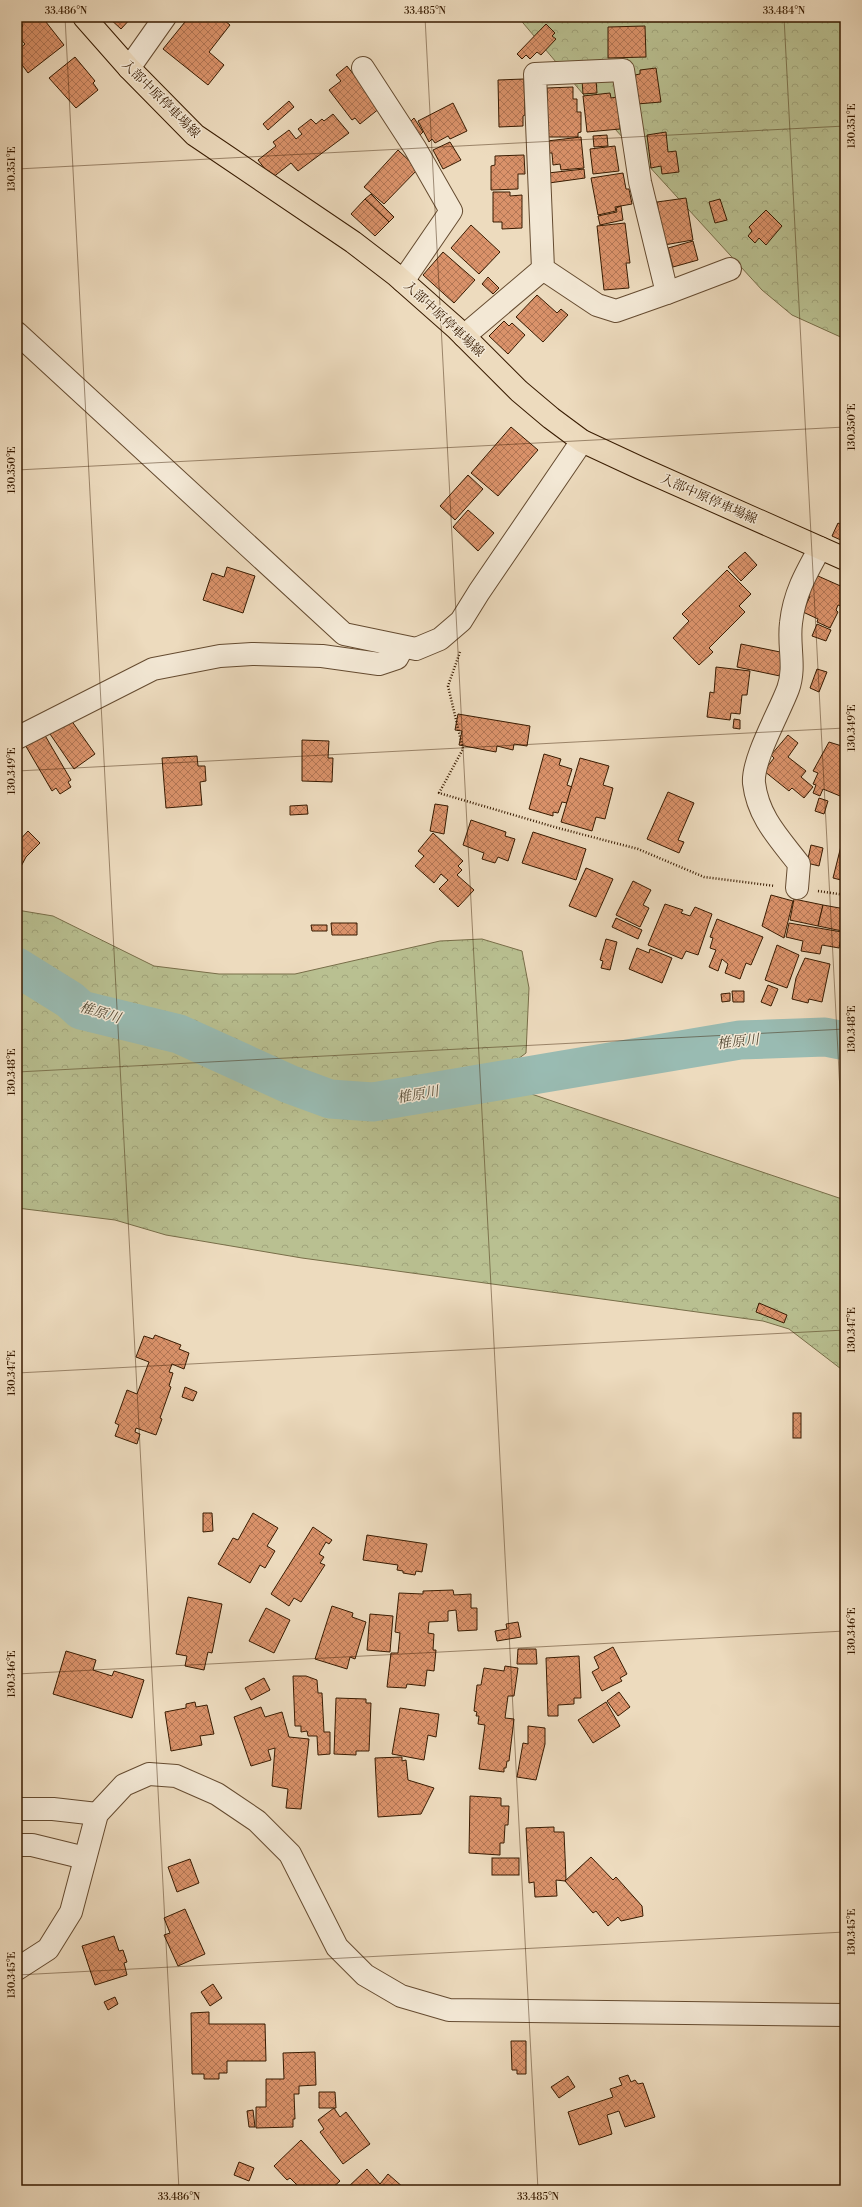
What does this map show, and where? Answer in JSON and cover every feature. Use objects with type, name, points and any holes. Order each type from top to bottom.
[{"type":"main road","name":"入部中原停車場線","points":[[84,17],[130,68],[195,135],[353,242],[403,281],[464,336],[519,391],[551,418],[582,441],[845,559]]},
{"type":"street","points":[[130,68],[166,17]]},
{"type":"street","points":[[363,68],[414,148],[451,211],[403,281]]},
{"type":"street","points":[[543,270],[535,74],[623,70],[640,182],[667,293]]},
{"type":"street","points":[[543,270],[597,305],[616,311],[730,269]]},
{"type":"street","points":[[464,336],[543,270]]},
{"type":"street","points":[[17,332],[344,634],[403,647],[416,649],[440,639],[461,621],[479,592],[582,441]]},
{"type":"street","points":[[797,888],[799,864],[764,818],[757,804],[754,781],[756,766],[789,688],[793,666],[790,625],[797,590],[820,548]]},
{"type":"street","points":[[17,738],[153,669],[220,656],[252,654],[322,656],[379,664],[397,658],[403,647]]},
{"type":"street","points":[[17,1969],[48,1949],[71,1912],[98,1814],[124,1785],[149,1774],[176,1776],[217,1794],[257,1820],[290,1854],[338,1947],[365,1975],[401,1996],[449,2010],[845,2015]]},
{"type":"street","points":[[17,1809],[53,1809],[98,1814]]},
{"type":"street","points":[[17,1845],[32,1845],[85,1858]]},
{"type":"path","points":[[461,621],[466,634],[448,686],[463,750],[439,793],[558,828],[638,849],[704,877],[845,895]]},
{"type":"green space","points":[[518,17],[845,17],[845,339],[792,315],[762,290],[583,94]]},
{"type":"green space","points":[[17,910],[53,916],[154,966],[219,974],[295,974],[440,941],[482,939],[522,951],[529,988],[526,1053],[490,1080],[845,1200],[845,1372],[789,1329],[763,1321],[302,1258],[166,1235],[115,1220],[17,1208]]},
{"type":"building","points":[[17,17],[42,17],[64,45],[28,73],[17,58],[17,51],[25,44],[17,35],[17,31],[23,26]]},
{"type":"building","points":[[108,17],[132,17],[121,29]]},
{"type":"building","points":[[189,17],[220,17],[230,25],[209,52],[224,65],[208,85],[163,49]]},
{"type":"building","points":[[546,24],[555,33],[552,36],[556,39],[541,55],[537,52],[530,59],[526,55],[522,59],[517,54]]},
{"type":"building","points":[[645,26],[646,57],[608,58],[608,27]]},
{"type":"building","points":[[75,57],[95,81],[93,83],[98,90],[76,108],[49,78]]},
{"type":"building","points":[[347,66],[380,108],[360,124],[355,118],[352,120],[329,90],[341,81],[336,75]]},
{"type":"building","points":[[656,68],[661,102],[637,104],[635,75],[640,74],[640,70]]},
{"type":"building","points":[[524,79],[525,115],[523,116],[523,126],[499,127],[498,80]]},
{"type":"building","points":[[596,79],[597,93],[583,94],[582,80]]},
{"type":"building","points":[[573,87],[573,99],[577,99],[577,112],[581,112],[581,132],[578,133],[578,137],[548,137],[547,88]]},
{"type":"building","points":[[610,93],[611,98],[617,97],[620,129],[587,132],[583,96]]},
{"type":"building","points":[[289,101],[294,107],[268,130],[263,124]]},
{"type":"building","points":[[453,103],[467,131],[450,139],[448,136],[435,143],[432,139],[429,142],[418,121]]},
{"type":"building","points":[[333,114],[349,133],[298,171],[291,163],[272,178],[258,160],[276,146],[273,142],[289,130],[296,139],[302,134],[298,129],[311,119],[316,124],[322,119],[324,121]]},
{"type":"building","points":[[414,118],[423,132],[415,140],[404,128]]},
{"type":"building","points":[[666,132],[668,152],[676,151],[679,172],[662,174],[661,166],[651,168],[647,135]]},
{"type":"building","points":[[607,135],[608,146],[594,147],[593,136]]},
{"type":"building","points":[[581,137],[584,168],[561,170],[560,164],[553,165],[552,153],[548,153],[547,141]]},
{"type":"building","points":[[450,142],[461,160],[443,169],[433,150]]},
{"type":"building","points":[[615,146],[619,171],[593,174],[590,149]]},
{"type":"building","points":[[398,150],[418,169],[384,204],[364,187]]},
{"type":"building","points":[[524,155],[525,174],[518,174],[518,189],[491,190],[491,166],[495,165],[495,156]]},
{"type":"building","points":[[584,169],[585,178],[549,183],[548,173]]},
{"type":"building","points":[[623,173],[626,189],[629,189],[632,204],[615,207],[616,211],[598,215],[591,178]]},
{"type":"building","points":[[493,192],[510,192],[510,196],[522,195],[522,228],[502,229],[502,222],[493,222]]},
{"type":"building","points":[[371,194],[394,217],[389,222],[365,199]]},
{"type":"building","points":[[686,198],[693,240],[664,245],[657,202]]},
{"type":"building","points":[[365,199],[389,222],[375,236],[351,214]]},
{"type":"building","points":[[720,199],[727,220],[715,223],[709,202]]},
{"type":"building","points":[[621,206],[623,220],[600,225],[598,216],[617,212],[616,208]]},
{"type":"building","points":[[766,210],[782,226],[766,245],[759,238],[755,243],[748,236],[752,231],[749,227]]},
{"type":"building","points":[[625,223],[630,263],[626,263],[629,288],[604,290],[597,226]]},
{"type":"building","points":[[471,225],[500,252],[479,274],[451,248]]},
{"type":"building","points":[[693,241],[698,260],[673,267],[668,248]]},
{"type":"building","points":[[443,252],[475,280],[454,303],[423,275]]},
{"type":"building","points":[[488,277],[499,288],[493,294],[482,284]]},
{"type":"building","points":[[537,295],[557,313],[561,309],[568,315],[543,342],[516,317]]},
{"type":"building","points":[[504,321],[509,326],[512,323],[525,335],[508,354],[489,336]]},
{"type":"building","points":[[511,427],[538,450],[498,496],[471,473]]},
{"type":"building","points":[[468,475],[483,489],[455,520],[440,506]]},
{"type":"building","points":[[468,510],[494,533],[478,551],[453,527]]},
{"type":"building","points":[[838,523],[845,527],[845,542],[832,536]]},
{"type":"building","points":[[745,552],[757,565],[741,581],[728,567]]},
{"type":"building","points":[[227,567],[255,576],[243,613],[203,600],[212,573],[224,577]]},
{"type":"building","points":[[727,570],[751,594],[739,606],[745,612],[709,648],[713,652],[699,665],[673,638],[689,621],[682,614]]},
{"type":"building","points":[[809,572],[845,588],[845,596],[841,606],[838,605],[836,610],[838,612],[830,628],[817,622],[818,619],[803,612],[810,596],[801,592]]},
{"type":"building","points":[[817,624],[831,630],[826,641],[812,636]]},
{"type":"building","points":[[741,644],[785,653],[780,676],[737,667]]},
{"type":"building","points":[[716,667],[750,671],[747,695],[742,695],[740,714],[731,713],[730,720],[707,717],[710,692],[714,693]]},
{"type":"building","points":[[817,669],[827,672],[819,692],[810,688]]},
{"type":"building","points":[[458,714],[530,726],[527,746],[514,744],[513,750],[497,746],[496,752],[459,745],[462,731],[455,730]]},
{"type":"building","points":[[734,719],[740,720],[740,729],[733,728]]},
{"type":"building","points":[[71,720],[95,754],[74,769],[50,734]]},
{"type":"building","points":[[43,732],[71,780],[68,782],[71,787],[60,794],[56,788],[52,791],[24,743]]},
{"type":"building","points":[[788,735],[798,743],[788,757],[806,771],[801,777],[813,787],[804,798],[792,788],[789,791],[764,771],[774,758],[771,755]]},
{"type":"building","points":[[302,740],[329,741],[328,758],[333,758],[332,782],[302,781]]},
{"type":"building","points":[[829,742],[845,747],[845,798],[823,789],[820,796],[813,793],[816,785],[813,784],[818,773],[813,771]]},
{"type":"building","points":[[544,754],[561,759],[559,765],[572,769],[567,785],[572,787],[567,803],[562,802],[558,813],[553,812],[553,816],[529,809]]},
{"type":"building","points":[[197,756],[198,766],[205,766],[206,781],[200,782],[202,805],[166,808],[162,758]]},
{"type":"building","points":[[580,758],[609,766],[603,785],[613,788],[605,819],[596,817],[592,831],[561,822]]},
{"type":"building","points":[[668,792],[694,803],[678,840],[684,842],[679,853],[647,839]]},
{"type":"building","points":[[819,798],[828,801],[824,814],[815,811]]},
{"type":"building","points":[[435,804],[448,806],[444,834],[430,831]]},
{"type":"building","points":[[307,805],[308,814],[290,815],[290,806]]},
{"type":"building","points":[[471,820],[506,832],[505,836],[515,839],[508,861],[498,857],[495,863],[482,859],[484,853],[463,845]]},
{"type":"building","points":[[28,831],[40,843],[26,857],[17,874],[17,843]]},
{"type":"building","points":[[533,832],[586,849],[576,880],[522,863]]},
{"type":"building","points":[[433,833],[463,861],[458,866],[462,870],[457,875],[474,890],[458,907],[439,889],[448,880],[441,874],[434,883],[415,866],[424,856],[418,851]]},
{"type":"building","points":[[811,845],[823,848],[819,866],[807,863]]},
{"type":"building","points":[[841,846],[845,847],[845,881],[833,878]]},
{"type":"building","points":[[586,868],[613,879],[596,917],[569,906]]},
{"type":"building","points":[[633,881],[651,890],[643,905],[649,908],[640,927],[616,915]]},
{"type":"building","points":[[771,895],[793,901],[784,938],[762,926]]},
{"type":"building","points":[[794,899],[823,905],[818,926],[790,920]]},
{"type":"building","points":[[665,904],[683,910],[681,913],[690,916],[695,907],[712,914],[698,955],[686,951],[682,959],[648,945]]},
{"type":"building","points":[[823,905],[845,909],[842,931],[818,926]]},
{"type":"building","points":[[616,918],[642,930],[638,939],[612,927]]},
{"type":"building","points":[[717,919],[763,937],[751,965],[746,963],[740,979],[725,973],[728,964],[722,959],[718,971],[709,967],[716,950],[710,948],[713,938],[710,937]]},
{"type":"building","points":[[331,923],[357,923],[357,935],[332,935]]},
{"type":"building","points":[[789,923],[842,932],[839,948],[822,945],[820,954],[801,951],[803,941],[786,937]]},
{"type":"building","points":[[311,925],[327,925],[327,931],[312,931]]},
{"type":"building","points":[[606,939],[617,942],[610,970],[601,968],[603,961],[600,960]]},
{"type":"building","points":[[777,945],[799,955],[787,988],[765,980]]},
{"type":"building","points":[[637,948],[649,953],[650,949],[672,958],[662,983],[629,969]]},
{"type":"building","points":[[805,958],[830,964],[822,1002],[809,999],[808,1003],[792,999],[796,978]]},
{"type":"building","points":[[768,985],[778,989],[771,1006],[761,1002]]},
{"type":"building","points":[[732,991],[744,991],[744,1002],[733,1002]]},
{"type":"building","points":[[730,993],[730,1001],[722,1002],[721,994]]},
{"type":"building","points":[[759,1303],[787,1315],[784,1323],[756,1312]]},
{"type":"building","points":[[155,1335],[181,1345],[179,1349],[189,1353],[184,1369],[172,1364],[169,1372],[173,1373],[169,1386],[171,1387],[160,1418],[162,1419],[156,1435],[136,1428],[135,1432],[140,1434],[137,1444],[115,1436],[119,1425],[115,1423],[127,1390],[137,1394],[149,1362],[136,1357],[144,1336],[153,1339]]},
{"type":"building","points":[[185,1387],[197,1392],[193,1401],[182,1397]]},
{"type":"building","points":[[793,1413],[801,1413],[801,1438],[793,1438]]},
{"type":"building","points":[[203,1513],[212,1513],[213,1531],[203,1532]]},
{"type":"building","points":[[253,1513],[278,1528],[267,1546],[275,1551],[265,1568],[260,1565],[250,1583],[218,1564],[233,1538],[238,1540]]},
{"type":"building","points":[[313,1527],[332,1540],[329,1544],[326,1542],[319,1554],[324,1557],[320,1563],[325,1565],[301,1602],[294,1598],[289,1606],[271,1594]]},
{"type":"building","points":[[367,1535],[427,1544],[422,1572],[416,1571],[415,1575],[403,1573],[403,1571],[397,1570],[398,1565],[363,1560]]},
{"type":"building","points":[[453,1590],[454,1595],[471,1594],[471,1608],[477,1608],[477,1630],[458,1631],[456,1610],[448,1611],[448,1621],[429,1622],[428,1633],[434,1634],[433,1650],[436,1650],[434,1671],[427,1670],[425,1686],[407,1684],[406,1688],[387,1687],[391,1653],[398,1653],[400,1633],[395,1632],[399,1593],[423,1594],[423,1591]]},
{"type":"building","points":[[188,1597],[222,1604],[212,1653],[208,1652],[204,1670],[185,1666],[187,1656],[176,1654]]},
{"type":"building","points":[[332,1606],[353,1613],[352,1617],[366,1622],[355,1659],[350,1657],[347,1669],[315,1659]]},
{"type":"building","points":[[266,1608],[290,1620],[274,1653],[249,1641]]},
{"type":"building","points":[[370,1614],[393,1616],[390,1652],[367,1650]]},
{"type":"building","points":[[518,1622],[521,1637],[497,1641],[495,1631],[507,1629],[506,1624]]},
{"type":"building","points":[[613,1647],[627,1674],[620,1678],[622,1681],[602,1691],[592,1672],[599,1668],[594,1657]]},
{"type":"building","points":[[518,1649],[536,1649],[537,1664],[517,1664]]},
{"type":"building","points":[[66,1651],[96,1660],[93,1670],[112,1676],[114,1671],[144,1680],[132,1718],[53,1694]]},
{"type":"building","points":[[579,1656],[581,1698],[574,1698],[574,1704],[558,1705],[558,1716],[548,1716],[546,1658]]},
{"type":"building","points":[[505,1666],[518,1668],[514,1696],[508,1696],[505,1718],[514,1719],[509,1761],[507,1761],[504,1772],[479,1769],[485,1725],[478,1724],[479,1716],[476,1716],[477,1712],[474,1711],[477,1685],[481,1685],[484,1668],[504,1671]]},
{"type":"building","points":[[293,1676],[306,1676],[317,1680],[318,1693],[322,1693],[324,1732],[330,1732],[330,1754],[318,1755],[317,1736],[308,1736],[307,1731],[301,1732],[301,1726],[295,1726]]},
{"type":"building","points":[[264,1678],[270,1690],[251,1700],[245,1688]]},
{"type":"building","points":[[619,1692],[630,1707],[618,1716],[607,1701]]},
{"type":"building","points":[[336,1698],[366,1699],[366,1703],[371,1703],[369,1751],[356,1751],[356,1755],[334,1754]]},
{"type":"building","points":[[195,1702],[196,1707],[207,1705],[214,1734],[200,1736],[202,1745],[171,1751],[165,1712],[186,1708],[186,1704]]},
{"type":"building","points":[[606,1702],[620,1726],[593,1743],[578,1720]]},
{"type":"building","points":[[261,1707],[265,1717],[282,1712],[289,1737],[309,1739],[301,1809],[286,1808],[288,1789],[272,1786],[275,1748],[268,1750],[271,1760],[251,1766],[234,1717]]},
{"type":"building","points":[[400,1708],[439,1714],[436,1737],[428,1735],[424,1760],[392,1754]]},
{"type":"building","points":[[528,1726],[545,1728],[545,1744],[536,1780],[517,1777],[523,1743],[528,1744]]},
{"type":"building","points":[[402,1757],[402,1761],[406,1760],[408,1780],[434,1788],[421,1814],[378,1817],[375,1758]]},
{"type":"building","points":[[470,1796],[501,1798],[501,1806],[509,1806],[508,1825],[505,1825],[504,1843],[500,1843],[500,1855],[469,1853]]},
{"type":"building","points":[[554,1827],[554,1832],[564,1832],[566,1879],[565,1881],[556,1880],[557,1896],[535,1897],[534,1882],[529,1883],[526,1828]]},
{"type":"building","points":[[591,1857],[613,1880],[616,1877],[642,1906],[643,1916],[621,1921],[618,1917],[608,1926],[596,1911],[593,1913],[565,1881]]},
{"type":"building","points":[[492,1858],[519,1858],[519,1875],[492,1875]]},
{"type":"building","points":[[190,1859],[199,1883],[177,1892],[168,1867]]},
{"type":"building","points":[[185,1909],[205,1954],[178,1966],[164,1935],[170,1933],[164,1918]]},
{"type":"building","points":[[114,1936],[119,1951],[123,1950],[127,1962],[124,1963],[127,1975],[95,1985],[82,1946]]},
{"type":"building","points":[[213,1984],[222,1998],[210,2006],[201,1992]]},
{"type":"building","points":[[115,1997],[118,2004],[108,2010],[104,2002]]},
{"type":"building","points":[[209,2012],[209,2024],[265,2024],[266,2061],[227,2061],[227,2073],[219,2073],[219,2079],[204,2079],[204,2074],[192,2074],[191,2013]]},
{"type":"building","points":[[511,2041],[526,2041],[526,2074],[517,2074],[517,2070],[512,2070]]},
{"type":"building","points":[[315,2052],[316,2085],[299,2086],[299,2094],[294,2094],[295,2119],[293,2119],[293,2127],[256,2128],[256,2107],[266,2107],[266,2079],[284,2079],[283,2053]]},
{"type":"building","points":[[628,2075],[631,2082],[635,2080],[638,2084],[643,2083],[655,2117],[625,2127],[619,2111],[607,2115],[612,2134],[579,2145],[568,2112],[613,2097],[610,2089],[622,2085],[619,2078]]},
{"type":"building","points":[[568,2076],[575,2087],[559,2098],[551,2087]]},
{"type":"building","points":[[319,2092],[335,2092],[336,2108],[319,2108]]},
{"type":"building","points":[[334,2108],[340,2117],[346,2112],[370,2144],[343,2164],[320,2132],[324,2129],[318,2120]]},
{"type":"building","points":[[253,2110],[255,2127],[249,2127],[247,2111]]},
{"type":"building","points":[[301,2140],[340,2181],[330,2190],[302,2190],[290,2178],[287,2180],[274,2166]]},
{"type":"building","points":[[239,2162],[254,2168],[249,2181],[234,2175]]},
{"type":"building","points":[[367,2169],[380,2184],[388,2174],[404,2188],[403,2190],[345,2190]]},
{"type":"waterway","name":"椎原川","points":[[17,967],[70,1000],[81,1010],[179,1034],[289,1084],[330,1099],[373,1102],[740,1040],[825,1037],[845,1041]]}]
